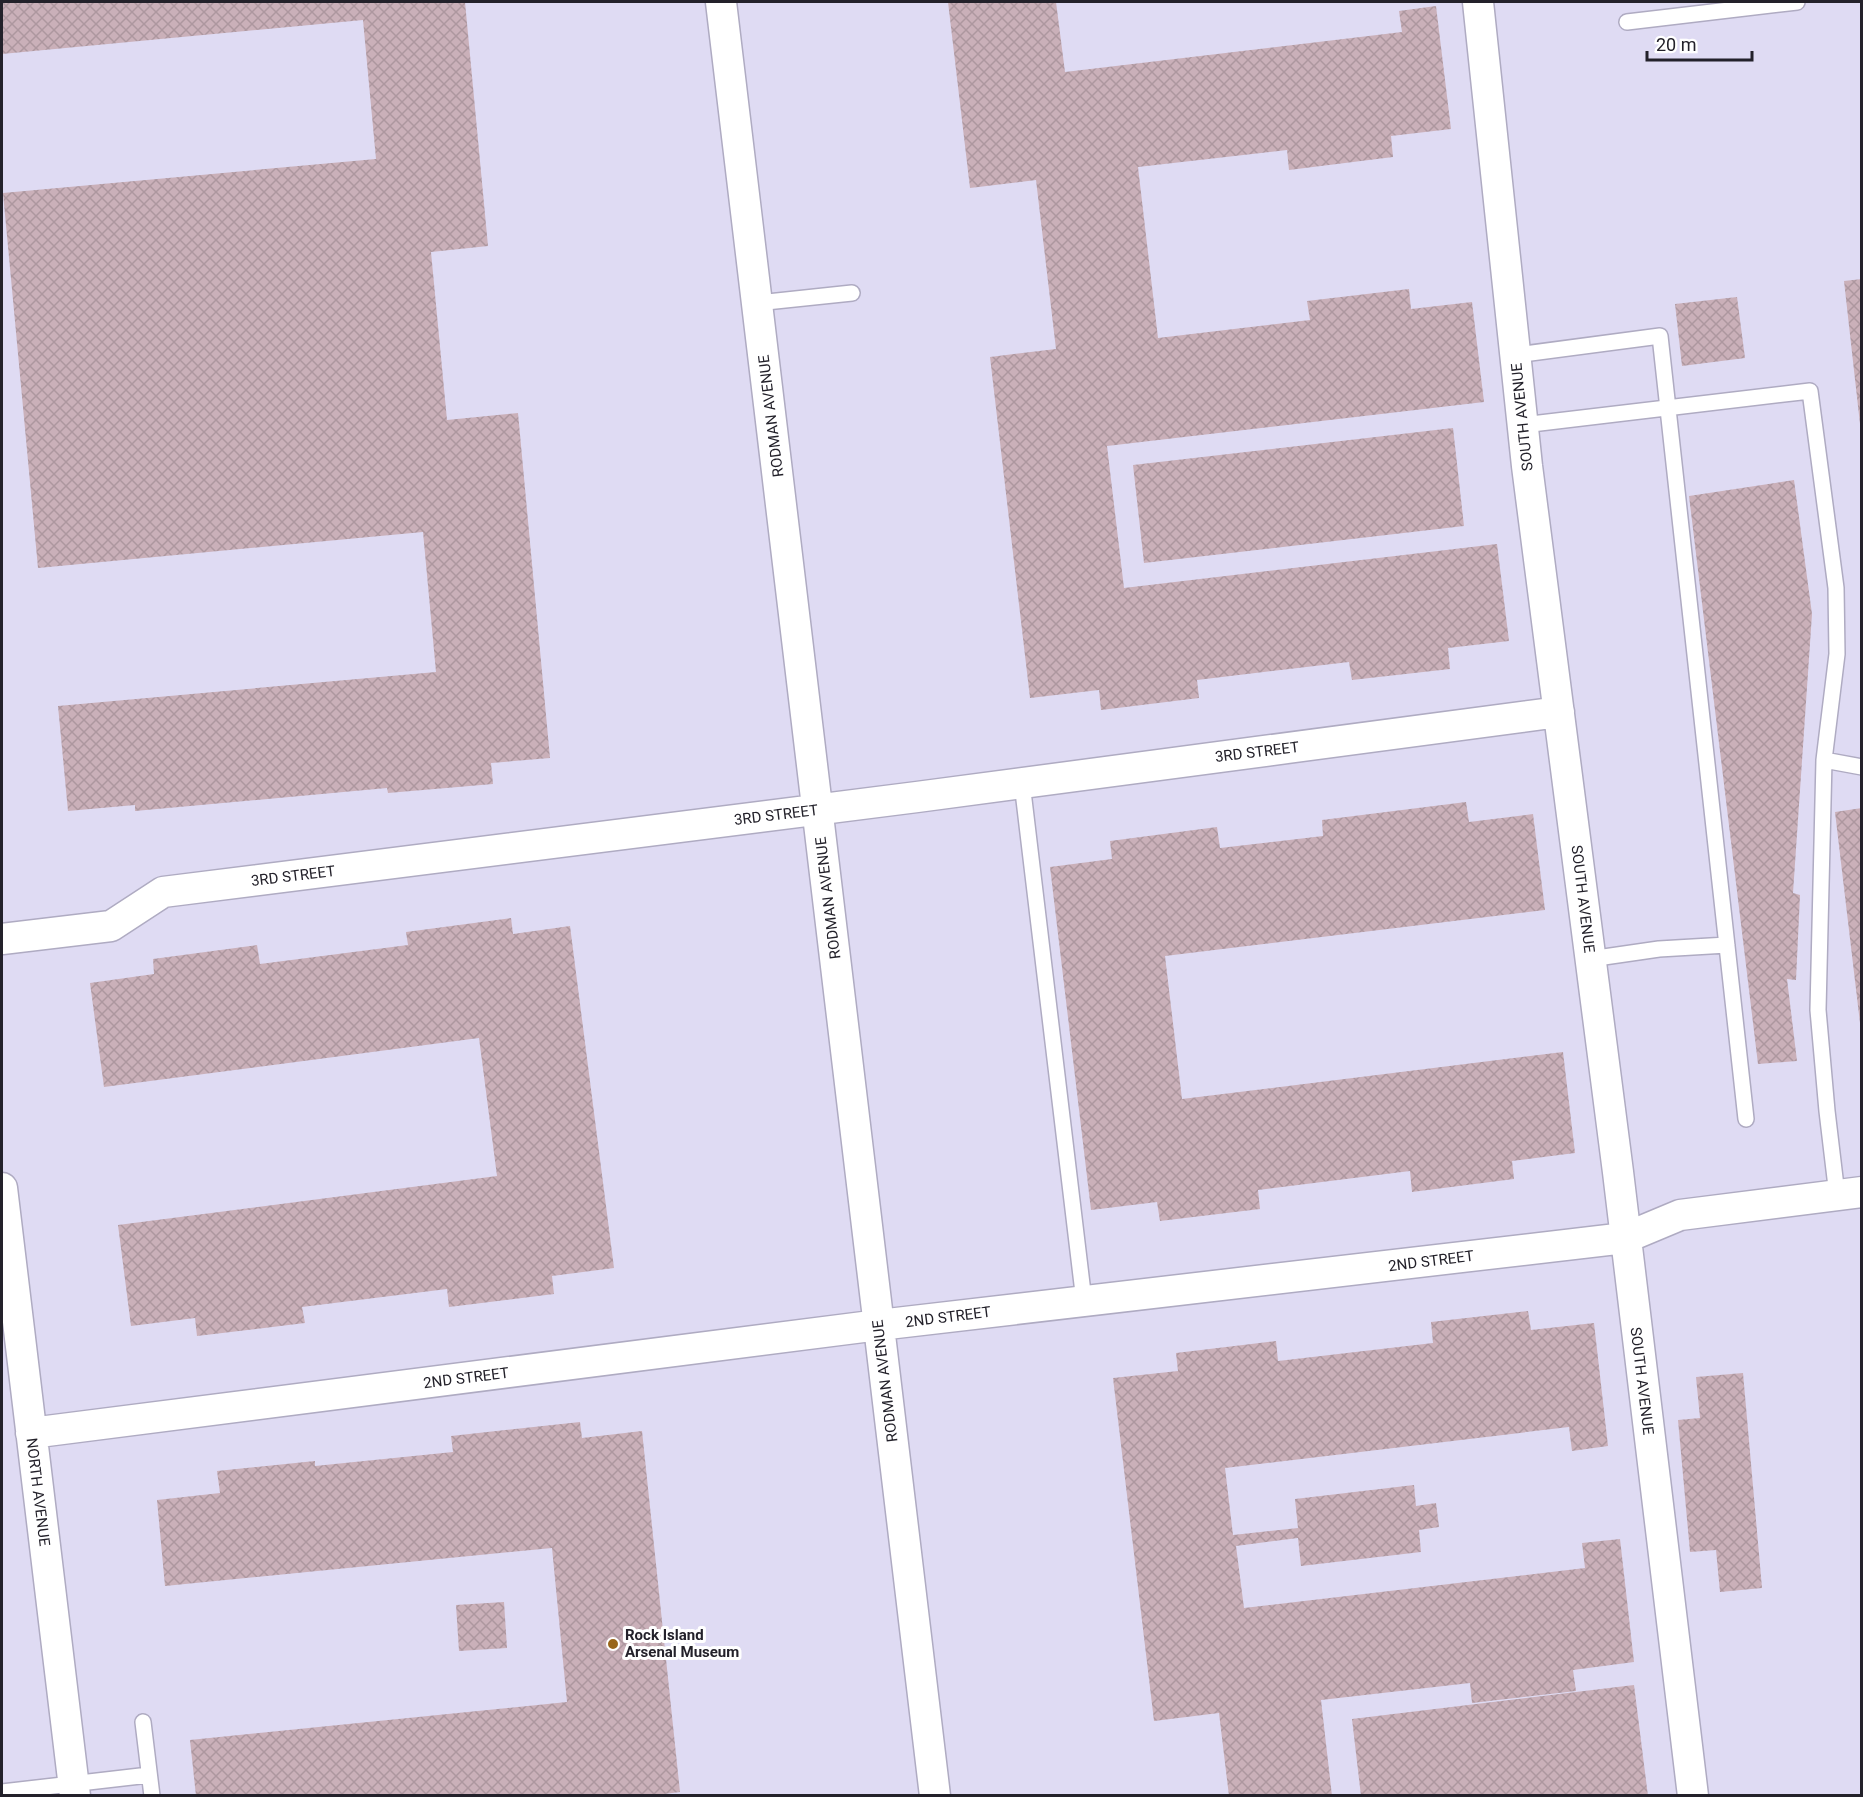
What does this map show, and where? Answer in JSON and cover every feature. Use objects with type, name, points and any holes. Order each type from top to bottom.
[{"type":"street","name":"RODMAN AVENUE","points":[[721,2],[935,1796]]},
{"type":"street","name":"SOUTH AVENUE","points":[[1478,2],[1523,425],[1693,1796]]},
{"type":"street","name":"3RD STREET","points":[[2,939],[111,926],[163,892],[1559,712]]},
{"type":"street","name":"NORTH AVENUE","points":[[2,1188],[75,1790]]},
{"type":"street","name":"2ND STREET","points":[[31,1433],[879,1325],[1625,1238],[1680,1215],[1849,1193]]},
{"type":"lane","points":[[1627,22],[1787,2]]},
{"type":"lane","points":[[757,303],[852,293]]},
{"type":"lane","points":[[1516,355],[1659,336],[1746,1119]]},
{"type":"lane","points":[[1523,425],[1810,391],[1836,588],[1837,654],[1824,760],[1818,1010],[1827,1111],[1849,1193]]},
{"type":"lane","points":[[1824,760],[1862,767]]},
{"type":"lane","points":[[1022,783],[1084,1301]]},
{"type":"lane","points":[[1590,959],[1659,948],[1727,945]]},
{"type":"lane","points":[[143,1722],[152,1796]]},
{"type":"lane","points":[[2,1792],[75,1790],[149,1775]]},
{"type":"building","points":[[2,2],[465,2],[488,246],[431,252],[447,420],[518,413],[550,758],[491,763],[493,784],[388,793],[387,788],[135,811],[135,805],[68,811],[58,706],[436,672],[423,532],[38,568],[3,193],[376,159],[363,20],[2,54]]},
{"type":"building","points":[[948,2],[1056,2],[1065,72],[1402,32],[1399,11],[1436,6],[1451,129],[1391,136],[1393,157],[1289,170],[1287,150],[1138,167],[1158,338],[1310,320],[1307,301],[1409,289],[1411,309],[1472,302],[1484,402],[1107,446],[1124,588],[1497,544],[1509,641],[1448,648],[1450,669],[1352,680],[1349,662],[1197,680],[1199,698],[1101,710],[1099,690],[1030,698],[990,357],[1056,349],[1036,180],[970,188]]},
{"type":"building","points":[[1862,279],[1862,424],[1860,424],[1844,281]]},
{"type":"building","points":[[1737,297],[1745,358],[1682,366],[1675,304]]},
{"type":"building","points":[[1453,428],[1464,526],[1144,563],[1133,465]]},
{"type":"building","points":[[1794,480],[1812,614],[1793,893],[1800,895],[1796,980],[1787,979],[1797,1061],[1758,1064],[1689,496]]},
{"type":"building","points":[[1466,802],[1469,822],[1533,814],[1545,910],[1165,956],[1182,1099],[1563,1052],[1575,1153],[1512,1161],[1514,1179],[1412,1192],[1410,1171],[1258,1190],[1260,1209],[1160,1221],[1157,1202],[1091,1210],[1050,867],[1112,859],[1110,841],[1217,827],[1220,848],[1323,836],[1322,820]]},
{"type":"building","points":[[1862,808],[1862,1023],[1860,1023],[1835,812]]},
{"type":"building","points":[[511,918],[513,934],[570,926],[614,1268],[552,1276],[554,1294],[449,1307],[447,1289],[302,1307],[305,1323],[197,1336],[195,1318],[131,1326],[118,1225],[497,1176],[479,1038],[104,1087],[90,983],[154,974],[153,959],[257,945],[260,964],[408,945],[406,932]]},
{"type":"building","points":[[1528,1311],[1531,1330],[1594,1323],[1608,1446],[1572,1451],[1569,1427],[1225,1468],[1233,1535],[1298,1528],[1295,1499],[1414,1485],[1416,1506],[1436,1503],[1439,1527],[1419,1530],[1421,1552],[1301,1566],[1298,1538],[1236,1546],[1244,1608],[1585,1568],[1582,1543],[1620,1539],[1634,1662],[1573,1670],[1576,1691],[1472,1703],[1470,1683],[1321,1700],[1332,1796],[1229,1796],[1219,1713],[1154,1721],[1113,1378],[1178,1371],[1176,1353],[1276,1341],[1278,1361],[1433,1343],[1431,1322]]},
{"type":"building","points":[[1743,1373],[1762,1588],[1720,1592],[1716,1550],[1690,1552],[1678,1420],[1700,1418],[1696,1377]]},
{"type":"building","name":"Rock Island Arsenal Museum","points":[[580,1422],[582,1438],[642,1431],[680,1792],[649,1796],[196,1796],[190,1740],[567,1702],[552,1548],[165,1586],[157,1500],[220,1493],[217,1471],[315,1461],[315,1466],[453,1452],[451,1436]]},
{"type":"building","points":[[504,1602],[507,1648],[459,1651],[456,1605]]},
{"type":"building","points":[[1634,1685],[1648,1796],[1361,1796],[1352,1719]]},
{"type":"place","name":"Rock Island Arsenal Museum","points":[[613,1644]]}]
